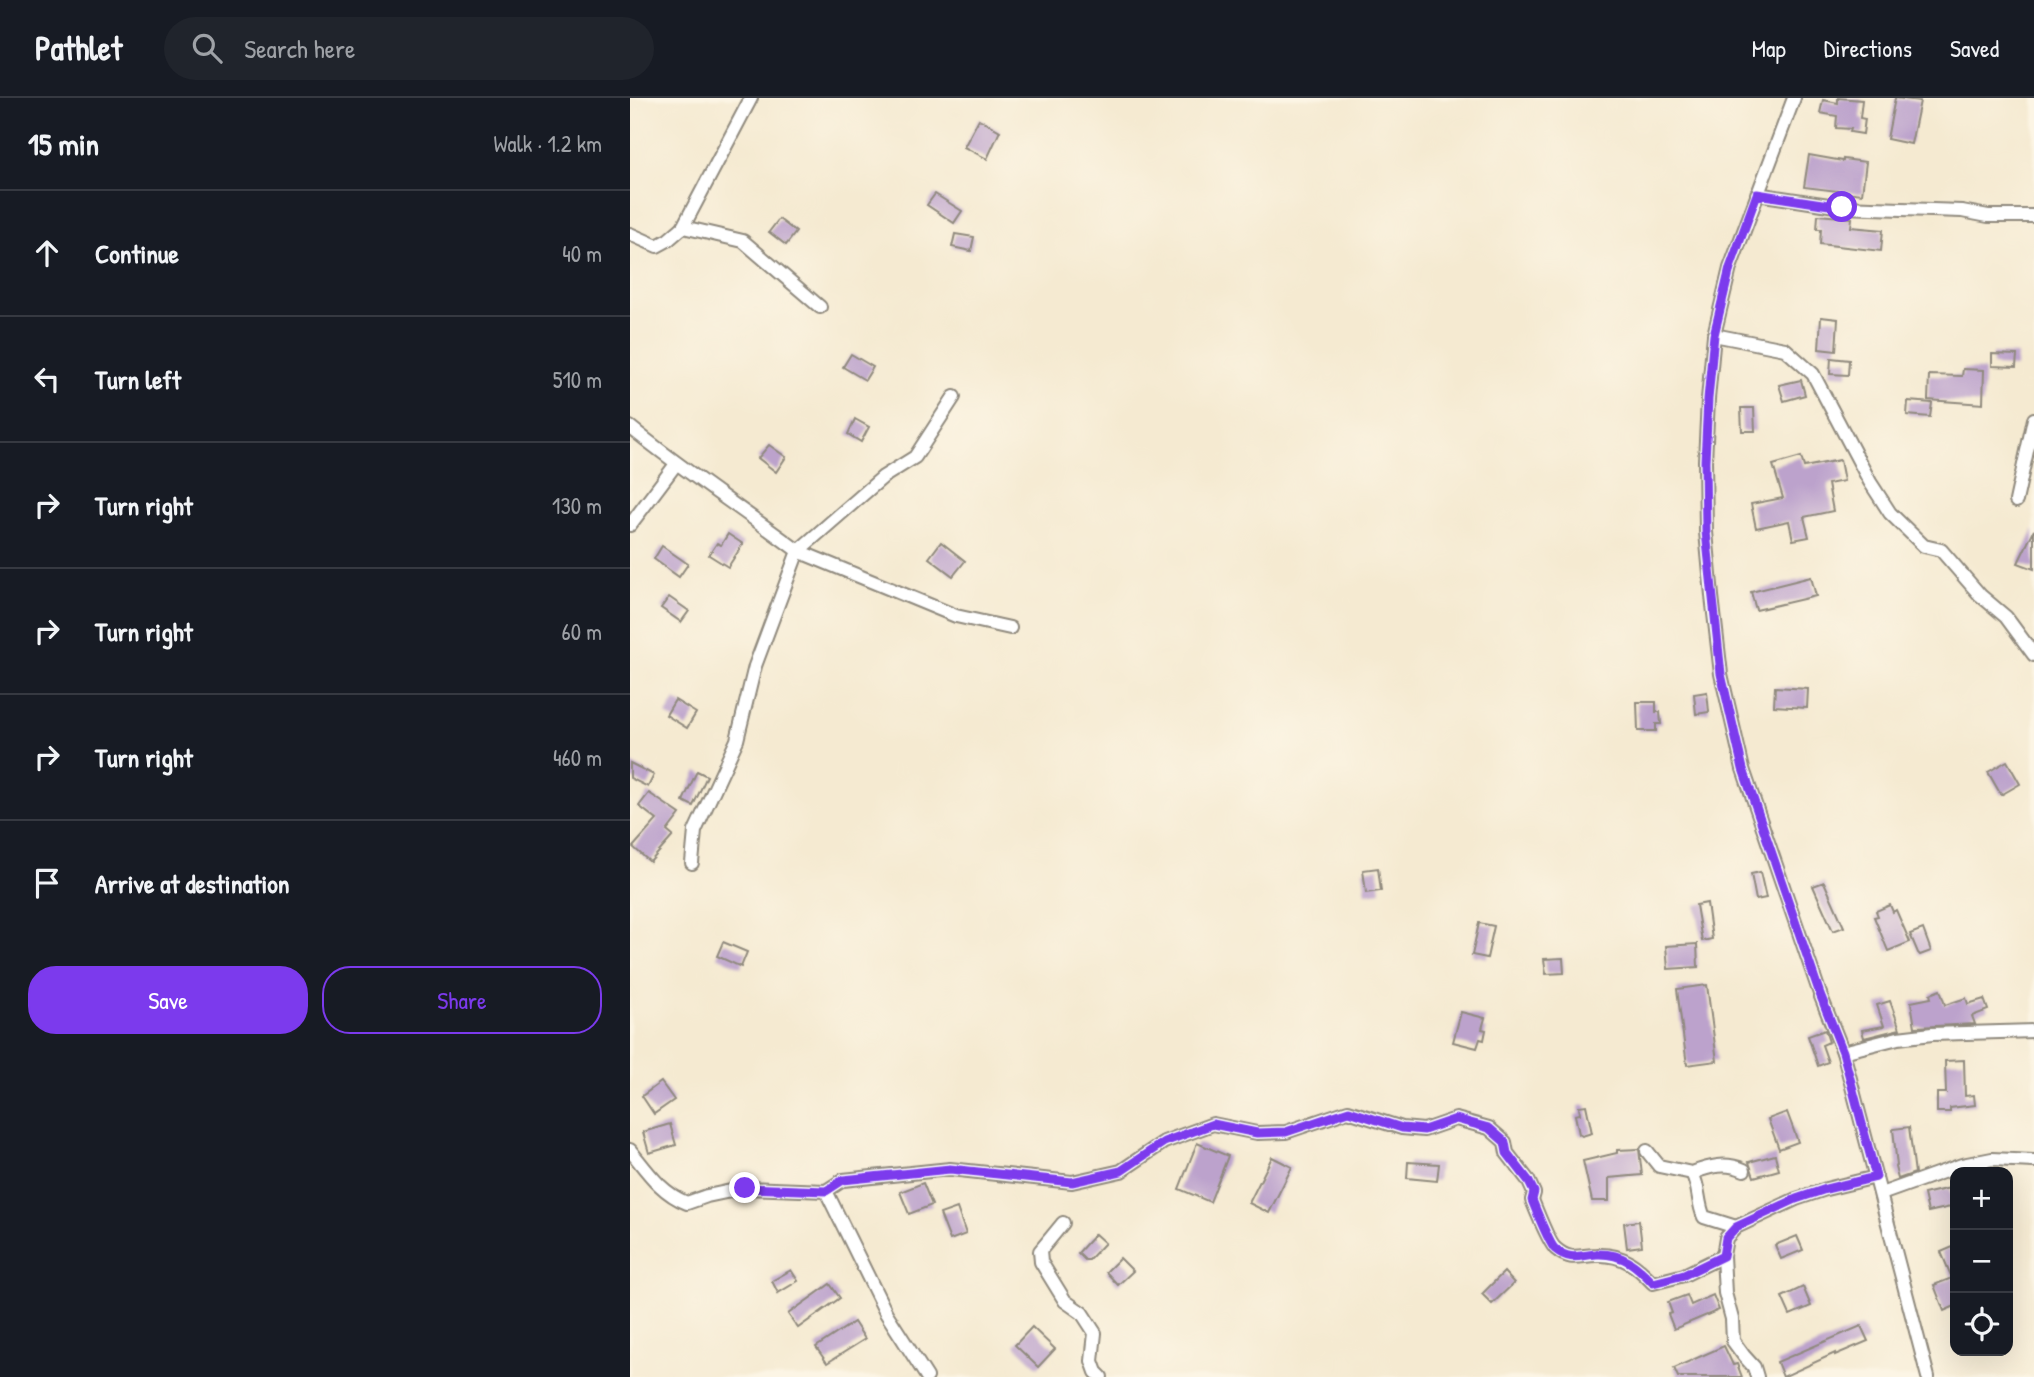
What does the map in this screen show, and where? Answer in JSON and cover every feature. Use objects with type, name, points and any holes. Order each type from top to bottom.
[{"type":"street","points":[[630,234],[657,246],[683,228],[751,98]]},
{"type":"street","points":[[1794,98],[1730,268],[1714,335],[1705,461],[1706,521],[1721,674],[1743,769],[1820,994],[1843,1052],[1928,1377]]},
{"type":"street","points":[[1757,194],[1842,207],[1962,211],[1988,216],[2034,216]]},
{"type":"street","points":[[683,228],[743,241],[820,307]]},
{"type":"street","points":[[1714,335],[1785,349],[1813,374],[1870,482],[1890,513],[1924,546],[1941,550],[1980,595],[2006,617],[2034,655]]},
{"type":"street","points":[[692,863],[695,831],[737,740],[755,666],[798,551],[883,477],[915,457],[954,397]]},
{"type":"street","points":[[2016,501],[2034,418]]},
{"type":"street","points":[[630,427],[676,464],[798,551],[957,616],[1010,628]]},
{"type":"street","points":[[630,525],[676,464]]},
{"type":"street","points":[[1843,1052],[1920,1035],[2034,1031]]},
{"type":"street","points":[[630,1150],[661,1187],[673,1197],[687,1203],[745,1188],[826,1191],[843,1180],[950,1169],[1072,1182],[1121,1171],[1164,1142],[1213,1124],[1257,1133],[1286,1132],[1349,1111],[1402,1128],[1424,1130],[1456,1119],[1489,1128],[1505,1142],[1507,1153],[1534,1192],[1532,1200],[1554,1248],[1574,1258],[1599,1254],[1621,1258],[1637,1265],[1653,1283],[1684,1275],[1723,1256]]},
{"type":"street","points":[[1647,1152],[1659,1166],[1692,1173],[1719,1165],[1744,1170]]},
{"type":"street","points":[[1881,1194],[1962,1165],[1992,1159],[2034,1161]]},
{"type":"street","points":[[1692,1173],[1704,1217],[1736,1227]]},
{"type":"street","points":[[1757,1377],[1754,1367],[1733,1341],[1732,1318],[1725,1293],[1723,1256],[1726,1238],[1736,1227],[1796,1199],[1876,1177]]},
{"type":"street","points":[[826,1191],[886,1313],[927,1377]]},
{"type":"street","points":[[1063,1223],[1040,1251],[1041,1262],[1065,1301],[1082,1313],[1095,1332],[1093,1361],[1096,1372],[1101,1377]]},
{"type":"building","points":[[1838,98],[1862,100],[1860,118],[1865,119],[1863,134],[1850,132],[1851,129],[1836,128],[1837,116],[1820,113],[1823,100],[1838,103]]},
{"type":"building","points":[[1895,98],[1920,101],[1911,144],[1887,139]]},
{"type":"building","points":[[979,119],[1000,131],[987,159],[964,147]]},
{"type":"building","points":[[1809,155],[1866,162],[1862,194],[1804,187]]},
{"type":"building","points":[[935,194],[962,211],[954,223],[927,205]]},
{"type":"building","points":[[1818,215],[1852,218],[1851,227],[1883,230],[1881,251],[1820,244]]},
{"type":"building","points":[[779,219],[796,232],[786,245],[769,232]]},
{"type":"building","points":[[955,234],[974,237],[971,251],[952,247]]},
{"type":"building","points":[[1821,317],[1838,319],[1836,351],[1819,349]]},
{"type":"building","points":[[851,354],[873,367],[865,380],[843,367]]},
{"type":"building","points":[[1992,354],[2017,355],[2016,367],[1992,366]]},
{"type":"building","points":[[1831,358],[1849,360],[1848,375],[1830,374]]},
{"type":"building","points":[[1963,369],[1984,370],[1983,404],[1928,400],[1929,375],[1962,376]]},
{"type":"building","points":[[1801,380],[1805,395],[1784,401],[1779,385]]},
{"type":"building","points":[[1908,401],[1932,403],[1930,417],[1907,415]]},
{"type":"building","points":[[1741,408],[1754,408],[1755,431],[1742,431]]},
{"type":"building","points":[[855,419],[869,427],[861,442],[848,434]]},
{"type":"building","points":[[769,445],[786,457],[776,472],[758,458]]},
{"type":"building","points":[[1801,457],[1804,467],[1840,460],[1844,481],[1828,484],[1833,511],[1804,517],[1809,537],[1793,540],[1789,521],[1756,528],[1751,504],[1783,498],[1773,465]]},
{"type":"building","points":[[2034,530],[2034,569],[2018,563]]},
{"type":"building","points":[[728,534],[743,544],[728,567],[709,555],[717,543],[721,545]]},
{"type":"building","points":[[941,542],[965,561],[953,576],[929,558]]},
{"type":"building","points":[[662,546],[688,564],[679,577],[654,559]]},
{"type":"building","points":[[1811,577],[1816,596],[1756,610],[1751,592]]},
{"type":"building","points":[[669,597],[689,611],[681,622],[661,608]]},
{"type":"building","points":[[1775,687],[1808,689],[1807,708],[1774,706]]},
{"type":"building","points":[[1707,692],[1709,712],[1696,714],[1694,694]]},
{"type":"building","points":[[675,700],[696,713],[687,728],[666,715]]},
{"type":"building","points":[[1637,702],[1656,702],[1656,712],[1660,712],[1661,724],[1656,724],[1656,731],[1638,731]]},
{"type":"building","points":[[2007,761],[2020,784],[2001,795],[1988,772]]},
{"type":"building","points":[[630,763],[654,775],[648,787],[630,778]]},
{"type":"building","points":[[697,771],[707,776],[693,806],[683,801]]},
{"type":"building","points":[[649,793],[680,814],[667,831],[673,836],[650,862],[633,847],[657,820],[639,806]]},
{"type":"building","points":[[1378,868],[1381,891],[1366,893],[1363,870]]},
{"type":"building","points":[[1760,872],[1766,898],[1756,900],[1751,874]]},
{"type":"building","points":[[1824,882],[1844,927],[1833,931],[1813,886]]},
{"type":"building","points":[[1707,903],[1712,939],[1702,941],[1696,905]]},
{"type":"building","points":[[1890,905],[1893,912],[1896,910],[1910,942],[1888,951],[1874,917],[1878,916],[1876,911]]},
{"type":"building","points":[[1479,923],[1494,926],[1487,958],[1472,955]]},
{"type":"building","points":[[1923,929],[1931,951],[1920,955],[1910,934]]},
{"type":"building","points":[[723,942],[747,952],[741,967],[717,956]]},
{"type":"building","points":[[1697,944],[1698,967],[1668,969],[1666,946]]},
{"type":"building","points":[[1563,958],[1564,973],[1546,974],[1544,959]]},
{"type":"building","points":[[1707,985],[1717,1061],[1687,1065],[1677,989]]},
{"type":"building","points":[[1940,990],[1945,1005],[1966,998],[1968,1004],[1984,999],[1988,1010],[1972,1016],[1975,1024],[1915,1027],[1911,1002],[1931,998],[1930,994]]},
{"type":"building","points":[[1890,1001],[1900,1029],[1864,1038],[1862,1030],[1884,1026],[1877,1005]]},
{"type":"building","points":[[1461,1012],[1485,1018],[1482,1029],[1486,1030],[1484,1040],[1480,1039],[1477,1048],[1453,1042]]},
{"type":"building","points":[[1825,1030],[1829,1042],[1822,1045],[1828,1062],[1818,1066],[1808,1036]]},
{"type":"building","points":[[1964,1060],[1965,1096],[1974,1095],[1975,1105],[1950,1108],[1950,1112],[1937,1112],[1937,1093],[1946,1093],[1945,1061]]},
{"type":"building","points":[[661,1082],[674,1100],[654,1114],[642,1096]]},
{"type":"building","points":[[1586,1105],[1592,1133],[1582,1136],[1579,1134],[1575,1115],[1580,1114],[1579,1106]]},
{"type":"building","points":[[1787,1112],[1798,1142],[1779,1149],[1768,1119]]},
{"type":"building","points":[[670,1124],[676,1145],[649,1153],[643,1132]]},
{"type":"building","points":[[1909,1127],[1915,1173],[1898,1179],[1893,1129]]},
{"type":"building","points":[[1197,1143],[1228,1156],[1210,1202],[1179,1189]]},
{"type":"building","points":[[1639,1149],[1642,1175],[1609,1178],[1609,1201],[1592,1201],[1583,1161],[1617,1153],[1617,1150]]},
{"type":"building","points":[[1775,1155],[1779,1170],[1754,1177],[1749,1162]]},
{"type":"building","points":[[1272,1157],[1292,1167],[1269,1213],[1249,1203]]},
{"type":"building","points":[[1408,1162],[1439,1164],[1437,1181],[1407,1178]]},
{"type":"building","points":[[923,1183],[932,1205],[909,1214],[900,1192]]},
{"type":"building","points":[[1950,1188],[1950,1207],[1928,1212],[1924,1194]]},
{"type":"building","points":[[957,1208],[966,1234],[950,1240],[940,1214]]},
{"type":"building","points":[[1639,1221],[1642,1246],[1627,1248],[1624,1223]]},
{"type":"building","points":[[1095,1234],[1105,1243],[1089,1260],[1085,1260],[1078,1253]]},
{"type":"building","points":[[1797,1236],[1803,1250],[1781,1259],[1775,1245]]},
{"type":"building","points":[[1950,1248],[1950,1273],[1941,1252]]},
{"type":"building","points":[[1120,1258],[1133,1271],[1118,1285],[1106,1272]]},
{"type":"building","points":[[791,1270],[798,1281],[778,1293],[772,1281]]},
{"type":"building","points":[[1504,1272],[1514,1283],[1492,1304],[1482,1294]]},
{"type":"building","points":[[1950,1279],[1950,1308],[1944,1311],[1934,1285]]},
{"type":"building","points":[[830,1284],[840,1298],[798,1328],[788,1314]]},
{"type":"building","points":[[1803,1287],[1811,1306],[1790,1315],[1782,1297]]},
{"type":"building","points":[[1687,1295],[1691,1305],[1713,1295],[1719,1310],[1674,1329],[1668,1314],[1672,1313],[1668,1302]]},
{"type":"building","points":[[854,1322],[865,1339],[827,1363],[816,1347]]},
{"type":"building","points":[[1861,1326],[1868,1341],[1783,1377],[1777,1362]]},
{"type":"building","points":[[1032,1327],[1055,1349],[1038,1367],[1015,1345]]},
{"type":"building","points":[[1724,1346],[1733,1365],[1737,1364],[1742,1377],[1678,1377],[1674,1368]]},
{"type":"route","points":[[745,1188],[826,1191],[843,1180],[950,1169],[1072,1182],[1121,1171],[1164,1142],[1213,1124],[1257,1133],[1286,1132],[1349,1111],[1402,1128],[1424,1130],[1456,1119],[1489,1128],[1505,1142],[1507,1153],[1534,1192],[1532,1200],[1554,1248],[1574,1258],[1599,1254],[1621,1258],[1637,1265],[1653,1283],[1684,1275],[1723,1256],[1726,1238],[1736,1227],[1767,1212],[1826,1189],[1876,1177],[1843,1052],[1786,898],[1743,769],[1721,674],[1706,532],[1705,461],[1714,335],[1730,268],[1757,194],[1842,207]]}]
